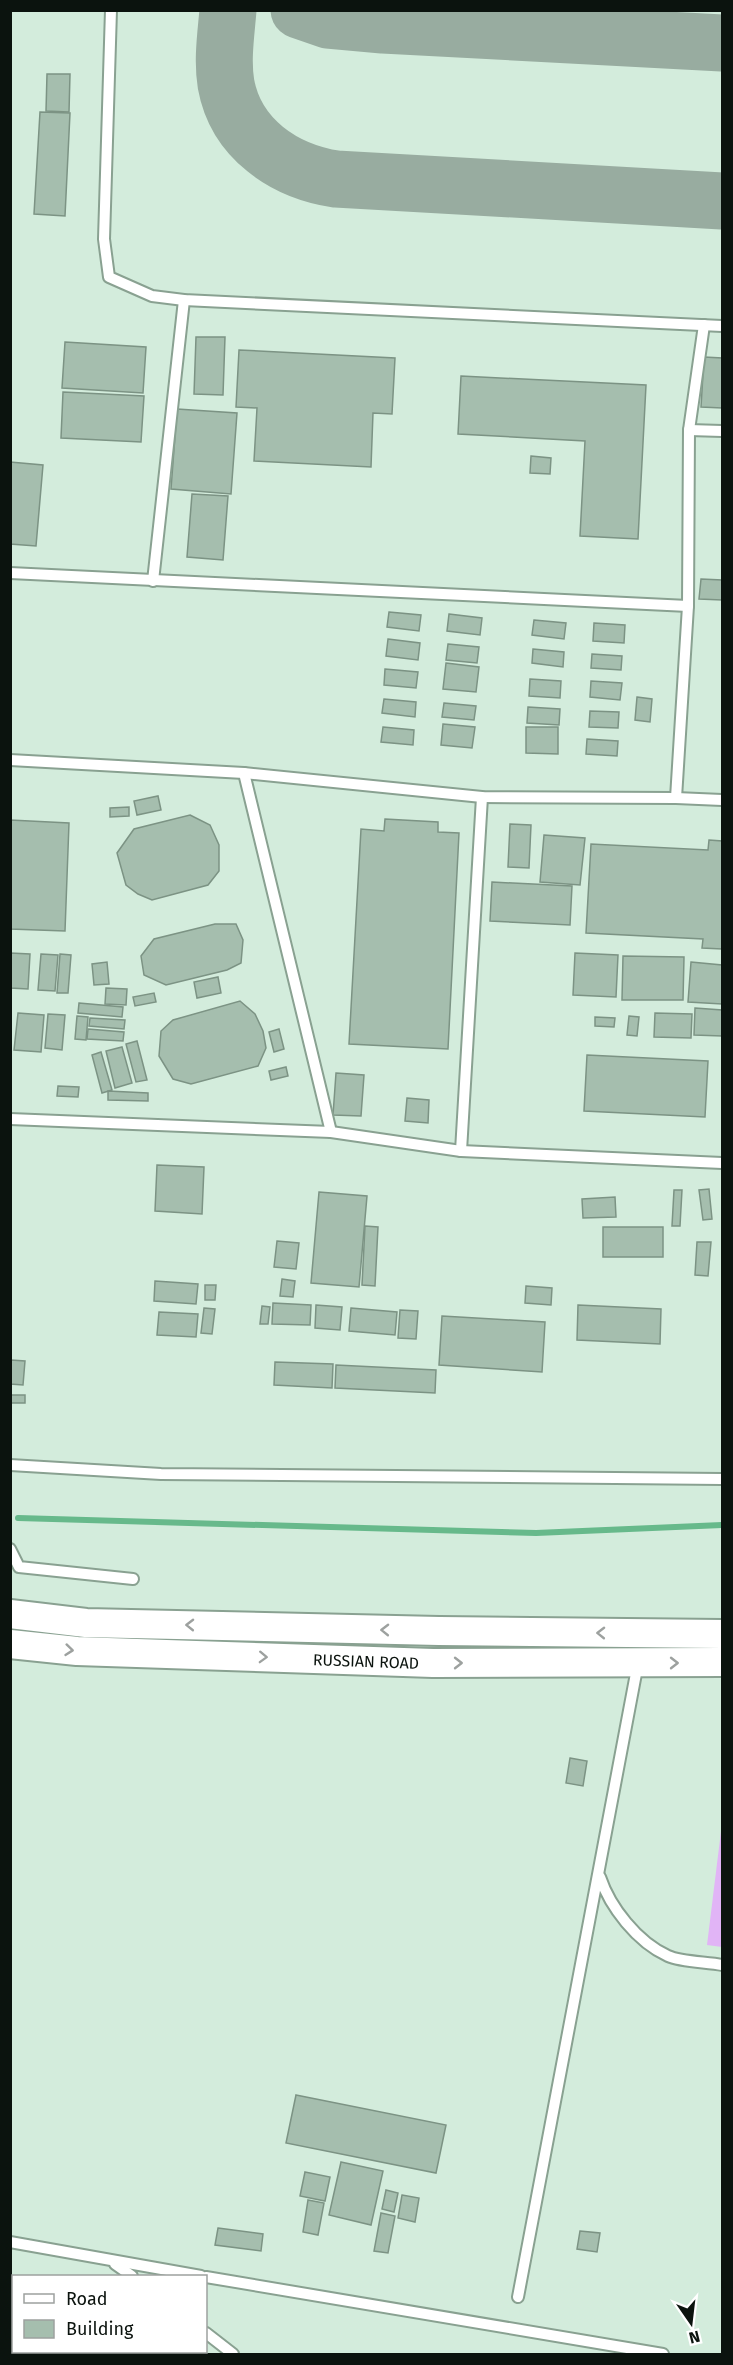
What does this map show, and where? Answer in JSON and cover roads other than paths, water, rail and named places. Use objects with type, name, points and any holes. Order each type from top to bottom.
[{"type":"main road","name":"RUSSIAN ROAD","points":[[10,1614],[86,1623],[439,1631],[723,1634]]},
{"type":"main road","name":"RUSSIAN ROAD","points":[[10,1644],[77,1651],[421,1662],[723,1662]]},
{"type":"lane","points":[[111,10],[104,239],[109,277],[152,296],[184,300],[723,326]]},
{"type":"lane","points":[[153,581],[184,300]]},
{"type":"lane","points":[[676,798],[688,606],[689,430],[704,325]]},
{"type":"lane","points":[[689,430],[723,431]]},
{"type":"lane","points":[[10,573],[688,606]]},
{"type":"lane","points":[[10,760],[244,773],[482,797],[723,800]]},
{"type":"lane","points":[[244,773],[331,1132]]},
{"type":"lane","points":[[461,1151],[482,797]]},
{"type":"lane","points":[[10,1119],[331,1132],[461,1151],[723,1163]]},
{"type":"lane","points":[[10,1466],[161,1474],[723,1479]]},
{"type":"lane","points":[[10,1549],[19,1567],[134,1579]]},
{"type":"lane","points":[[519,2297],[638,1663]]},
{"type":"lane","points":[[598,1874],[603,1888],[631,1930],[668,1956],[723,1965]]},
{"type":"lane","points":[[10,2242],[189,2275]]},
{"type":"lane","points":[[112,2262],[129,2275]]},
{"type":"lane","points":[[207,2277],[663,2355]]},
{"type":"lane","points":[[207,2334],[233,2355]]},
{"type":"waterway","points":[[18,1518],[536,1533],[722,1525]]}]
